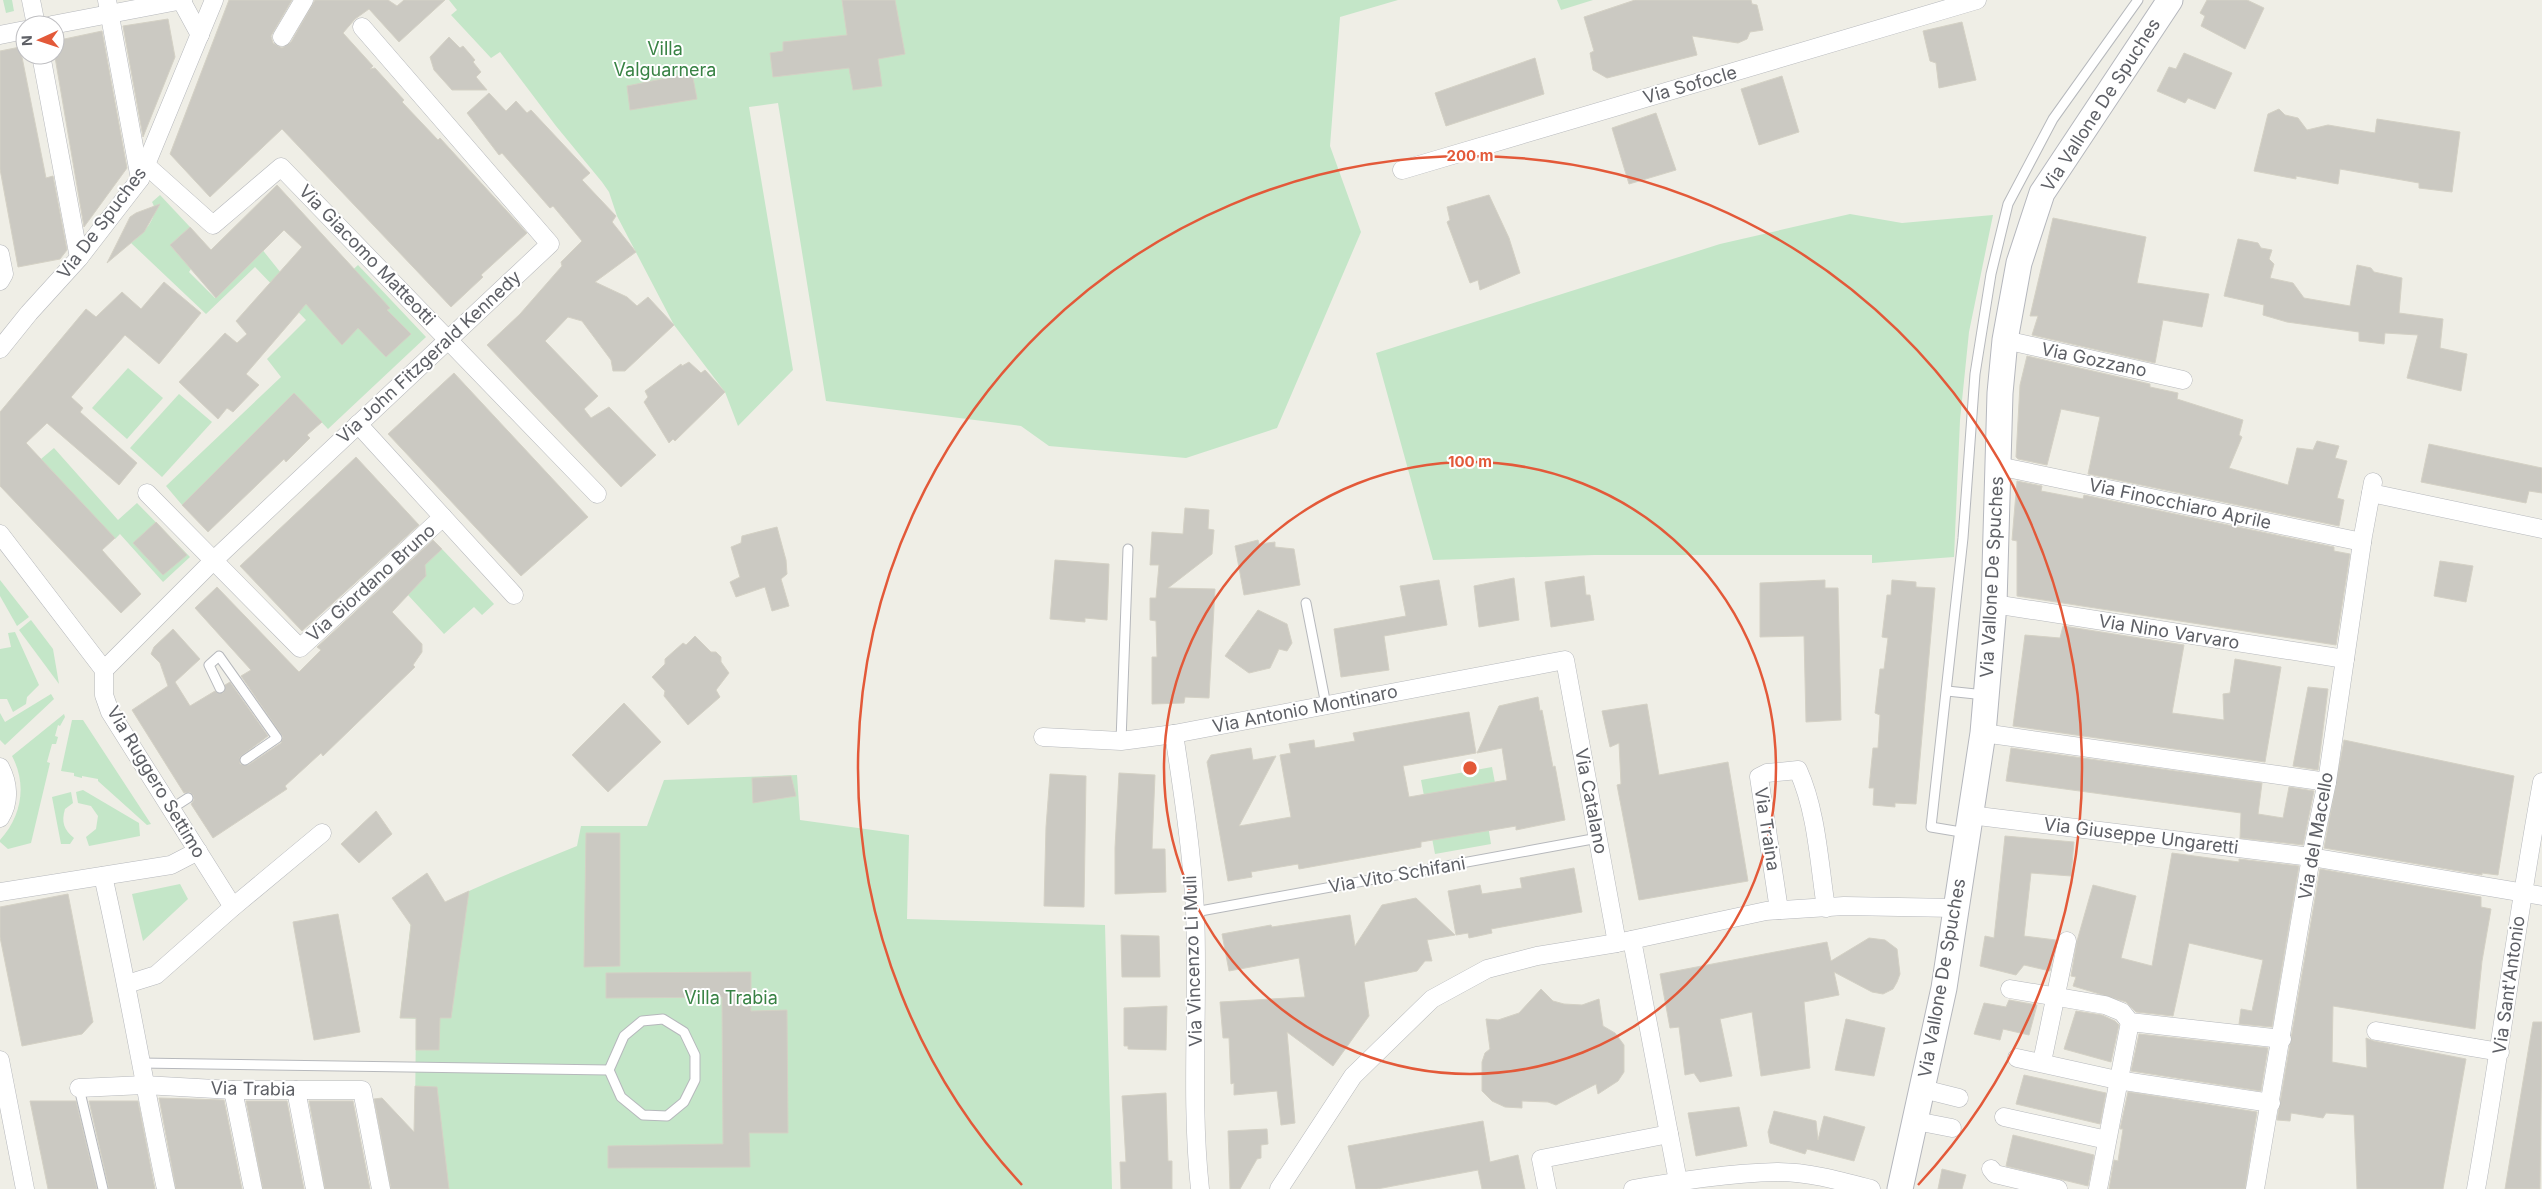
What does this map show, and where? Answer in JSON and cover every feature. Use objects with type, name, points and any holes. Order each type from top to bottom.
[{"type":"street","points":[[31,0],[34,15]]},
{"type":"street","points":[[65,21],[109,7],[182,0],[200,35]]},
{"type":"street","name":"Via De Spuches","points":[[0,349],[28,313],[79,258],[143,172],[214,0]]},
{"type":"street","points":[[282,37],[304,0]]},
{"type":"street","name":"Via Sofocle","points":[[1402,170],[1977,0]]},
{"type":"street","name":"Via Vallone De Spuches","points":[[1900,1189],[1944,988],[1983,733],[1994,604],[2000,393],[2005,340],[2019,263],[2042,193],[2170,0]]},
{"type":"street","points":[[109,7],[143,172]]},
{"type":"street","name":"Via John Fitzgerald Kennedy","points":[[104,670],[214,560],[550,244],[362,27]]},
{"type":"street","points":[[0,35],[15,32]]},
{"type":"street","points":[[44,65],[79,258]]},
{"type":"street","name":"Via Giacomo Matteotti","points":[[143,172],[213,225],[281,167],[597,494]]},
{"type":"street","points":[[0,254],[4,274],[0,281]]},
{"type":"street","name":"Via Gozzano","points":[[2005,340],[2183,380]]},
{"type":"street","points":[[358,424],[514,596]]},
{"type":"street","name":"Via Finocchiaro Aprile","points":[[1998,466],[2362,542]]},
{"type":"street","name":"Via del Macello","points":[[2255,1189],[2312,857],[2327,782],[2362,542],[2372,487],[2542,530]]},
{"type":"street","points":[[148,493],[214,560]]},
{"type":"street","name":"Via Giordano Bruno","points":[[214,560],[300,648],[443,518]]},
{"type":"street","points":[[0,534],[104,670]]},
{"type":"street","name":"Via Nino Varvaro","points":[[1994,604],[2345,660]]},
{"type":"street","name":"Via Antonio Montinaro","points":[[1043,737],[1121,741],[1174,734],[1565,660]]},
{"type":"street","name":"Via Catalano","points":[[1565,660],[1598,838],[1625,941],[1678,1181]]},
{"type":"street","name":"Via Ruggero Settimo","points":[[104,670],[104,695],[110,712],[233,907]]},
{"type":"street","points":[[1983,733],[2327,782]]},
{"type":"street","name":"Via Vincenzo Li Muli","points":[[1174,734],[1187,823],[1195,912],[1196,1097],[1200,1189]]},
{"type":"street","points":[[0,767],[5,779],[7,796],[0,818]]},
{"type":"street","name":"Via Traina","points":[[1779,910],[1760,777],[1767,772],[1798,770],[1805,785],[1811,813],[1826,908]]},
{"type":"street","name":"Via Sant'Antonio","points":[[2476,1189],[2500,1052],[2522,892],[2542,782]]},
{"type":"street","name":"Via Giuseppe Ungaretti","points":[[1968,824],[2312,857],[2542,896]]},
{"type":"street","points":[[127,984],[156,975],[233,907],[322,833]]},
{"type":"street","points":[[0,892],[171,864],[198,851]]},
{"type":"street","points":[[103,876],[127,984],[144,1085],[166,1189]]},
{"type":"street","points":[[1279,1189],[1353,1076],[1432,999],[1487,969],[1537,956],[1625,941],[1779,910],[1955,908]]},
{"type":"street","points":[[2042,1062],[2054,996],[2067,941]]},
{"type":"street","points":[[2010,988],[2105,1005],[2122,1012],[2130,1022],[2282,1039]]},
{"type":"street","points":[[2098,1189],[2130,1022]]},
{"type":"street","points":[[2376,1031],[2500,1052]]},
{"type":"street","points":[[2017,1058],[2118,1080],[2271,1103]]},
{"type":"street","points":[[0,1060],[25,1189]]},
{"type":"street","name":"Via Trabia","points":[[79,1088],[144,1085],[233,1090],[362,1090],[381,1189]]},
{"type":"street","points":[[1923,1089],[1959,1098]]},
{"type":"street","points":[[233,1090],[253,1189]]},
{"type":"street","points":[[296,1090],[315,1189]]},
{"type":"street","points":[[2004,1117],[2107,1140]]},
{"type":"street","points":[[1916,1121],[1952,1128]]},
{"type":"street","points":[[1547,1189],[1541,1159],[1669,1134]]},
{"type":"street","points":[[1991,1169],[1994,1174],[2015,1185],[2058,1189]]},
{"type":"street","points":[[1633,1189],[1678,1181],[1778,1172],[1824,1177],[1871,1189]]},
{"type":"lane","points":[[1968,824],[1931,827],[1948,691],[1975,374],[1991,274],[2008,204],[2053,119],[2138,0]]},
{"type":"lane","points":[[1121,741],[1128,549]]},
{"type":"lane","points":[[1306,603],[1326,705]]},
{"type":"lane","points":[[220,688],[208,665],[219,656],[277,738],[245,760]]},
{"type":"lane","points":[[1948,691],[1986,695]]},
{"type":"lane","points":[[171,809],[188,798]]},
{"type":"lane","name":"Via Vito Schifani","points":[[1195,912],[1598,838]]},
{"type":"lane","points":[[663,1019],[684,1032],[695,1055],[695,1080],[684,1102],[667,1116],[643,1115],[621,1097],[609,1070],[624,1036],[642,1021],[663,1019]]},
{"type":"lane","points":[[140,1063],[609,1070]]},
{"type":"lane","points":[[79,1088],[103,1189]]},
{"type":"green space","points":[[3,0],[12,0],[14,11],[6,13]]},
{"type":"green space","name":"Villa Valguarnera","points":[[449,0],[1398,0],[1340,17],[1330,146],[1361,232],[1277,428],[1186,458],[1049,446],[1021,426],[826,401],[778,103],[749,107],[793,370],[738,426],[725,392],[674,325],[617,216],[609,192],[500,52],[491,58],[451,15],[457,10]]},
{"type":"green space","points":[[1557,0],[1593,0],[1561,10]]},
{"type":"green space","points":[[160,195],[190,227],[170,245],[191,269],[189,272],[215,298],[253,260],[261,248],[285,278],[314,306],[358,265],[426,337],[328,429],[294,393],[182,505],[166,486],[281,377],[267,359],[306,320],[255,267],[206,314],[131,243],[149,225],[154,213],[152,202]]},
{"type":"green space","points":[[1850,214],[1902,223],[1993,215],[1969,332],[1960,420],[1954,557],[1872,563],[1872,555],[1594,555],[1433,560],[1376,353],[1720,244]]},
{"type":"green space","points":[[128,368],[163,398],[127,439],[92,408]]},
{"type":"green space","points":[[179,394],[212,422],[162,477],[130,448]]},
{"type":"green space","points":[[54,448],[118,520],[137,503],[190,557],[163,582],[120,534],[115,539],[41,459]]},
{"type":"green space","points":[[442,549],[494,604],[482,615],[474,607],[444,634],[408,595],[426,576],[425,565]]},
{"type":"green space","points":[[0,580],[29,617],[17,626],[0,596]]},
{"type":"green space","points":[[31,620],[53,649],[59,684],[19,630]]},
{"type":"green space","points":[[15,632],[39,685],[27,697],[26,704],[13,712],[7,699],[0,699],[0,649],[11,647],[8,633]]},
{"type":"green space","points":[[51,694],[54,699],[5,745],[0,740],[0,713],[5,722]]},
{"type":"green space","points":[[64,714],[65,717],[60,726],[58,725],[55,736],[58,737],[56,744],[52,744],[47,762],[50,763],[31,843],[8,849],[0,840],[13,821],[20,800],[21,789],[17,767],[12,756]]},
{"type":"green space","points":[[72,720],[83,720],[151,824],[147,825],[98,779],[82,776],[82,778],[74,776],[74,773],[61,771]]},
{"type":"green space","points":[[1492,767],[1499,804],[1485,807],[1491,844],[1435,854],[1421,780]]},
{"type":"green space","name":"Villa Trabia","points":[[797,775],[800,820],[909,835],[907,919],[1105,925],[1112,1189],[431,1189],[415,1114],[416,1019],[400,1018],[411,921],[472,890],[577,846],[581,826],[647,826],[664,780]]},
{"type":"green space","points":[[83,790],[139,823],[140,836],[89,846],[86,837],[96,829],[98,816],[91,806],[78,803],[76,792]]},
{"type":"green space","points":[[71,792],[73,803],[65,809],[63,822],[68,832],[74,838],[70,844],[61,844],[52,797]]},
{"type":"green space","points":[[180,884],[188,899],[143,941],[132,894]]},
{"type":"building","points":[[229,0],[292,0],[271,36],[273,43],[282,48],[291,42],[315,0],[388,0],[397,6],[404,0],[445,0],[399,42],[369,9],[355,19],[343,33],[373,66],[370,69],[375,68],[404,100],[402,102],[438,140],[440,138],[527,233],[481,275],[483,277],[451,307],[282,129],[210,197],[170,154]]},
{"type":"building","points":[[842,0],[895,0],[905,54],[878,59],[882,86],[853,90],[849,68],[773,77],[770,53],[783,51],[783,42],[847,35]]},
{"type":"building","points":[[1635,0],[1751,0],[1752,4],[1757,5],[1763,30],[1750,32],[1747,39],[1738,43],[1692,36],[1697,55],[1607,78],[1593,70],[1590,53],[1594,51],[1584,17]]},
{"type":"building","points":[[2207,0],[2247,0],[2264,8],[2245,49],[2201,26],[2205,16],[2200,13]]},
{"type":"building","points":[[168,19],[175,57],[143,137],[123,26]]},
{"type":"building","points":[[1962,22],[1976,80],[1939,88],[1936,63],[1930,61],[1923,31]]},
{"type":"building","points":[[102,31],[127,168],[84,227],[56,65],[65,65],[65,39]]},
{"type":"building","points":[[449,37],[460,48],[463,46],[475,60],[473,62],[481,72],[476,77],[487,90],[452,90],[434,70],[430,57]]},
{"type":"building","points":[[15,48],[15,65],[24,65],[46,178],[53,176],[67,250],[60,259],[18,267],[0,169],[0,51]]},
{"type":"building","points":[[2184,53],[2232,73],[2215,109],[2188,98],[2185,103],[2157,91],[2169,67],[2176,69]]},
{"type":"building","points":[[1535,58],[1544,94],[1446,126],[1435,93]]},
{"type":"building","points":[[692,73],[697,99],[630,110],[627,86]]},
{"type":"building","points":[[1782,76],[1799,132],[1759,145],[1741,89]]},
{"type":"building","points":[[489,93],[506,111],[516,101],[527,113],[531,110],[590,173],[582,180],[616,216],[612,222],[636,252],[595,282],[627,297],[637,306],[648,297],[674,325],[625,371],[613,371],[611,360],[582,321],[568,317],[545,341],[598,396],[584,409],[591,418],[609,407],[656,455],[621,487],[487,345],[520,314],[562,266],[561,262],[582,241],[553,206],[550,208],[502,153],[499,155],[467,113]]},
{"type":"building","points":[[2279,109],[2285,115],[2298,118],[2307,130],[2328,125],[2375,133],[2377,119],[2460,132],[2452,192],[2419,188],[2419,183],[2340,169],[2338,184],[2254,171],[2268,114]]},
{"type":"building","points":[[1656,113],[1676,170],[1629,184],[1612,128]]},
{"type":"building","points":[[277,185],[390,308],[387,310],[411,334],[386,357],[358,328],[342,345],[306,304],[246,374],[259,385],[233,412],[227,408],[218,419],[179,382],[225,333],[237,343],[247,334],[236,321],[302,247],[284,230],[216,298],[170,245],[190,227],[211,250]]},
{"type":"building","points":[[1489,195],[1509,238],[1520,273],[1480,290],[1478,280],[1470,283],[1447,222],[1450,220],[1447,207]]},
{"type":"building","points":[[160,204],[144,232],[107,263],[130,217]]},
{"type":"building","points":[[2053,218],[2146,237],[2137,283],[2209,294],[2202,327],[2163,320],[2155,363],[2032,335],[2038,316],[2030,316]]},
{"type":"building","points":[[2238,239],[2258,243],[2261,248],[2272,250],[2269,259],[2274,264],[2270,278],[2293,283],[2304,298],[2350,306],[2357,265],[2371,268],[2374,272],[2402,278],[2399,313],[2443,319],[2440,348],[2467,354],[2461,391],[2407,378],[2418,335],[2385,333],[2384,344],[2359,341],[2359,332],[2287,322],[2263,315],[2264,305],[2224,296]]},
{"type":"building","points":[[164,282],[201,313],[159,364],[125,335],[71,397],[83,408],[80,412],[137,463],[119,485],[47,423],[26,443],[115,538],[102,550],[141,594],[121,613],[0,486],[0,412],[86,309],[96,317],[122,292],[141,309]]},
{"type":"building","points":[[2027,356],[2150,384],[2150,387],[2178,393],[2177,399],[2243,420],[2239,435],[2242,437],[2229,468],[2288,485],[2297,448],[2313,450],[2317,441],[2339,446],[2335,458],[2347,461],[2337,498],[2344,500],[2339,526],[2088,474],[2100,417],[2061,409],[2047,465],[2018,459],[2016,457],[2020,385]]},
{"type":"building","points":[[689,362],[701,373],[705,370],[725,392],[675,441],[673,439],[669,443],[644,402],[648,397],[645,391],[681,364],[682,366]]},
{"type":"building","points":[[454,373],[588,517],[521,576],[388,434]]},
{"type":"building","points":[[294,393],[322,422],[307,435],[310,438],[286,462],[284,459],[208,532],[182,505]]},
{"type":"building","points":[[2429,444],[2542,468],[2542,493],[2529,491],[2526,503],[2421,482]]},
{"type":"building","points":[[356,457],[419,525],[302,631],[240,566]]},
{"type":"building","points":[[2017,481],[2042,486],[2041,491],[2083,499],[2084,495],[2334,547],[2334,551],[2350,554],[2336,645],[2017,596],[2017,541],[2012,540]]},
{"type":"building","points":[[1185,508],[1209,510],[1208,529],[1214,530],[1212,554],[1168,588],[1215,589],[1209,698],[1185,697],[1184,703],[1152,704],[1152,657],[1157,657],[1156,621],[1150,620],[1150,598],[1156,598],[1159,565],[1150,565],[1152,532],[1183,534]]},
{"type":"building","points":[[156,522],[187,555],[163,575],[133,543]]},
{"type":"building","points":[[777,527],[786,560],[787,574],[781,579],[789,606],[772,611],[765,587],[736,597],[730,582],[740,577],[731,547],[741,543],[742,536]]},
{"type":"building","points":[[433,540],[442,549],[425,565],[426,576],[392,612],[422,644],[422,652],[413,665],[415,667],[323,756],[321,753],[285,786],[287,789],[213,838],[191,804],[194,800],[193,795],[190,792],[184,793],[132,710],[168,686],[160,663],[151,654],[154,647],[173,629],[200,659],[175,682],[190,706],[215,691],[223,693],[225,685],[230,682],[268,736],[240,757],[240,764],[248,765],[281,743],[283,737],[241,676],[251,670],[195,608],[217,587],[299,672],[321,650],[317,647]]},
{"type":"building","points":[[1258,540],[1259,544],[1275,542],[1275,547],[1294,549],[1300,585],[1244,595],[1235,546]]},
{"type":"building","points":[[1055,560],[1109,564],[1107,620],[1085,618],[1085,622],[1050,619]]},
{"type":"building","points":[[2440,561],[2473,566],[2466,602],[2434,596]]},
{"type":"building","points":[[1584,576],[1586,595],[1590,595],[1594,620],[1551,627],[1545,582]]},
{"type":"building","points":[[1514,578],[1519,620],[1479,627],[1474,586]]},
{"type":"building","points":[[1439,580],[1447,625],[1384,636],[1389,670],[1341,677],[1334,629],[1406,616],[1400,586]]},
{"type":"building","points":[[1825,580],[1825,588],[1838,588],[1841,720],[1806,722],[1804,636],[1760,637],[1760,583]]},
{"type":"building","points":[[1892,580],[1916,582],[1916,587],[1935,588],[1916,804],[1895,803],[1895,807],[1873,805],[1874,788],[1869,788],[1873,748],[1878,748],[1880,715],[1875,713],[1880,669],[1884,669],[1888,638],[1882,637],[1887,595],[1891,595]]},
{"type":"building","points":[[1258,610],[1287,624],[1292,643],[1287,651],[1279,649],[1270,668],[1249,673],[1225,656]]},
{"type":"building","points":[[2063,626],[2184,645],[2172,713],[2224,720],[2223,694],[2230,693],[2235,659],[2281,667],[2265,762],[2013,726],[2025,635],[2060,638]]},
{"type":"building","points":[[695,636],[711,652],[716,652],[721,657],[721,662],[729,673],[716,690],[720,697],[688,725],[664,696],[665,691],[652,677],[665,664],[665,659],[683,643],[686,645]]},
{"type":"building","points":[[2308,687],[2328,689],[2318,770],[2293,766]]},
{"type":"building","points":[[1538,697],[1553,767],[1555,766],[1565,820],[1516,830],[1516,826],[1421,842],[1421,847],[1299,869],[1298,864],[1251,872],[1252,877],[1228,881],[1207,762],[1211,755],[1251,748],[1253,760],[1276,756],[1239,826],[1291,817],[1280,755],[1291,753],[1289,744],[1314,740],[1315,748],[1355,741],[1353,733],[1469,712],[1476,753],[1403,766],[1409,797],[1507,780],[1502,748],[1477,753],[1499,706]]},
{"type":"building","points":[[624,703],[661,742],[608,792],[572,755]]},
{"type":"building","points":[[1647,704],[1659,775],[1728,762],[1748,881],[1639,900],[1617,785],[1621,784],[1619,743],[1610,747],[1602,711]]},
{"type":"building","points":[[2344,740],[2514,776],[2498,875],[2482,873],[2482,875],[2324,848]]},
{"type":"building","points":[[2011,748],[2262,783],[2258,814],[2283,818],[2289,787],[2314,791],[2303,845],[2240,838],[2241,813],[2006,781]]},
{"type":"building","points":[[1119,773],[1155,775],[1152,849],[1165,849],[1166,892],[1115,894],[1115,848]]},
{"type":"building","points":[[1050,774],[1086,776],[1084,907],[1044,906],[1046,827]]},
{"type":"building","points":[[791,776],[796,796],[753,803],[752,778]]},
{"type":"building","points":[[376,811],[392,834],[359,863],[341,844]]},
{"type":"building","points":[[586,833],[620,833],[620,966],[584,967]]},
{"type":"building","points":[[2005,836],[2074,842],[2071,876],[2031,873],[2024,936],[2056,940],[2050,971],[2024,965],[2016,975],[1980,966],[1985,936],[1994,938]]},
{"type":"building","points":[[2172,853],[2239,862],[2239,859],[2299,866],[2272,1027],[2239,1024],[2241,1009],[2252,1011],[2263,960],[2189,943],[2173,1016],[2136,1012],[2126,1002],[2073,986],[2076,977],[2071,976],[2077,941],[2093,885],[2136,896],[2121,958],[2152,966]]},
{"type":"building","points":[[1574,868],[1582,912],[1491,929],[1492,933],[1469,938],[1468,933],[1456,935],[1448,891],[1480,885],[1482,894],[1522,888],[1520,878]]},
{"type":"building","points":[[2320,869],[2481,897],[2481,907],[2491,909],[2482,961],[2475,1029],[2333,1006],[2332,1062],[2367,1068],[2366,1038],[2466,1059],[2443,1189],[2357,1189],[2354,1115],[2326,1113],[2323,1118],[2291,1113],[2290,1121],[2277,1120]]},
{"type":"building","points":[[427,873],[445,902],[469,891],[451,1018],[440,1018],[439,1050],[416,1050],[416,1018],[400,1018],[411,925],[392,898]]},
{"type":"building","points":[[68,894],[93,1022],[82,1034],[22,1046],[0,937],[0,907]]},
{"type":"building","points":[[1416,898],[1455,935],[1427,940],[1432,961],[1425,961],[1417,971],[1364,982],[1369,1016],[1333,1066],[1287,1032],[1295,1123],[1281,1125],[1277,1091],[1234,1095],[1234,1083],[1231,1084],[1229,1038],[1223,1038],[1220,1002],[1305,997],[1299,958],[1229,971],[1222,934],[1271,925],[1272,927],[1350,915],[1355,946],[1382,905]]},
{"type":"building","points":[[338,914],[360,1032],[314,1040],[293,922]]},
{"type":"building","points":[[1121,935],[1159,936],[1160,977],[1122,977]]},
{"type":"building","points":[[1869,938],[1885,940],[1897,949],[1900,974],[1897,982],[1893,989],[1883,994],[1872,992],[1834,972],[1839,995],[1804,1002],[1810,1068],[1761,1076],[1752,1012],[1720,1019],[1732,1076],[1700,1082],[1694,1073],[1685,1075],[1679,1027],[1670,1028],[1660,974],[1827,942],[1831,961]]},
{"type":"building","points":[[751,972],[751,1011],[787,1010],[788,1133],[749,1133],[750,1167],[608,1168],[608,1146],[723,1144],[722,997],[606,998],[606,973]]},
{"type":"building","points":[[1541,989],[1553,1001],[1564,1004],[1582,1005],[1599,999],[1603,1026],[1615,1033],[1624,1045],[1624,1072],[1618,1081],[1598,1094],[1596,1084],[1556,1105],[1548,1102],[1522,1101],[1522,1108],[1505,1107],[1492,1101],[1482,1091],[1482,1062],[1485,1053],[1490,1049],[1486,1019],[1498,1020],[1519,1013]]},
{"type":"building","points":[[2009,1000],[2037,1005],[2029,1035],[2003,1029],[2000,1040],[1974,1034],[1984,1003],[2006,1007]]},
{"type":"building","points":[[1167,1006],[1166,1050],[1128,1049],[1128,1046],[1124,1046],[1124,1008]]},
{"type":"building","points":[[2076,1011],[2102,1015],[2119,1025],[2111,1062],[2064,1049]]},
{"type":"building","points":[[1846,1019],[1885,1028],[1874,1076],[1835,1070]]},
{"type":"building","points":[[2533,1022],[2542,1022],[2540,1189],[2505,1189]]},
{"type":"building","points":[[2139,1034],[2268,1048],[2261,1091],[2131,1071]]},
{"type":"building","points":[[2024,1075],[2106,1093],[2100,1124],[2016,1104]]},
{"type":"building","points":[[415,1086],[437,1087],[449,1189],[391,1189],[374,1099],[382,1098],[414,1132]]},
{"type":"building","points":[[2128,1092],[2257,1112],[2245,1189],[2109,1189],[2114,1160],[2118,1161],[2123,1129],[2120,1129]]},
{"type":"building","points":[[1166,1093],[1168,1161],[1172,1161],[1172,1189],[1121,1189],[1120,1162],[1126,1162],[1122,1096]]},
{"type":"building","points":[[159,1098],[224,1100],[242,1189],[176,1189]]},
{"type":"building","points":[[30,1101],[76,1101],[97,1189],[48,1189]]},
{"type":"building","points":[[89,1101],[138,1101],[155,1189],[109,1189]]},
{"type":"building","points":[[246,1101],[287,1101],[304,1189],[263,1189]]},
{"type":"building","points":[[309,1101],[353,1101],[370,1189],[325,1189]]},
{"type":"building","points":[[1739,1107],[1747,1146],[1696,1156],[1688,1113]]},
{"type":"building","points":[[1774,1111],[1816,1121],[1818,1140],[1824,1116],[1865,1127],[1854,1161],[1807,1149],[1805,1154],[1770,1143],[1768,1132]]},
{"type":"building","points":[[1483,1121],[1490,1162],[1518,1155],[1525,1189],[1482,1189],[1478,1170],[1377,1189],[1356,1189],[1348,1146]]},
{"type":"building","points":[[1267,1129],[1268,1144],[1261,1145],[1261,1158],[1257,1159],[1240,1189],[1230,1189],[1228,1131]]},
{"type":"building","points":[[2013,1135],[2094,1155],[2088,1186],[2006,1166]]},
{"type":"building","points":[[1942,1169],[1966,1175],[1962,1189],[1938,1189]]}]
